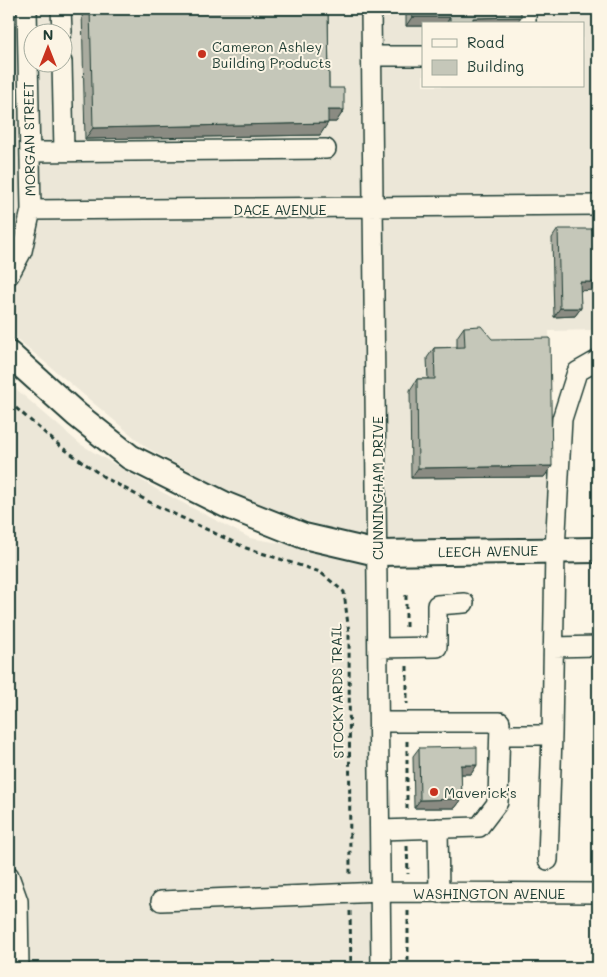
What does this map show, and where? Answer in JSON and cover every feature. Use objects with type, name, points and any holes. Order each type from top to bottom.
[{"type":"main road","name":"LEECH AVENUE","points":[[9,354],[77,415],[130,456],[226,506],[304,536],[377,553],[598,550]]},
{"type":"street","name":"MORGAN STREET","points":[[27,9],[31,210]]},
{"type":"street","points":[[61,9],[62,22]]},
{"type":"street","name":"CUNNINGHAM DRIVE","points":[[371,9],[375,208],[382,968]]},
{"type":"street","points":[[526,9],[526,22]]},
{"type":"street","points":[[372,56],[422,56]]},
{"type":"street","points":[[62,72],[64,151]]},
{"type":"street","points":[[30,152],[326,148]]},
{"type":"street","name":"DACE AVENUE","points":[[31,210],[598,206]]},
{"type":"street","points":[[9,275],[22,251],[31,210]]},
{"type":"street","points":[[548,860],[555,550],[562,419],[577,372],[598,360]]},
{"type":"street","points":[[379,648],[437,647],[437,605],[464,603]]},
{"type":"street","points":[[553,647],[598,646]]},
{"type":"street","points":[[379,722],[500,722],[498,802],[479,826],[380,830]]},
{"type":"street","points":[[500,735],[552,735]]},
{"type":"street","points":[[438,828],[439,893]]},
{"type":"street","points":[[9,876],[18,900],[19,968]]},
{"type":"street","name":"WASHINGTON AVENUE","points":[[161,901],[381,892],[598,893]]},
{"type":"path","name":"STOCKYARDS TRAIL","points":[[9,402],[60,446],[104,477],[153,504],[246,548],[320,572],[344,592],[349,633],[351,968]]},
{"type":"path","points":[[406,595],[408,968]]},
{"type":"shaded area","points":[[9,9],[598,9],[598,330],[549,331],[552,540],[437,542],[351,535],[250,503],[147,448],[9,332]]},
{"type":"shaded area","points":[[9,383],[80,444],[158,490],[250,538],[374,559],[371,968],[9,968]]},
{"type":"building","name":"Cameron Ashley Building Products","points":[[90,9],[328,9],[329,88],[344,88],[344,110],[328,110],[328,123],[93,128]]},
{"type":"building","points":[[412,9],[521,9],[521,17],[473,18],[473,22],[450,22],[450,17],[412,17]]},
{"type":"building","points":[[558,229],[598,229],[598,282],[580,282],[581,308],[560,308]]},
{"type":"building","points":[[481,326],[492,339],[550,338],[552,466],[418,468],[417,379],[435,379],[434,348],[465,347],[464,327]]},
{"type":"building","name":"Maverick's","points":[[477,747],[477,765],[461,765],[462,799],[420,800],[419,748]]},
{"type":"place","name":"Cameron Ashley Building Products","points":[[202,54]]},
{"type":"place","name":"Maverick's","points":[[434,792]]}]
